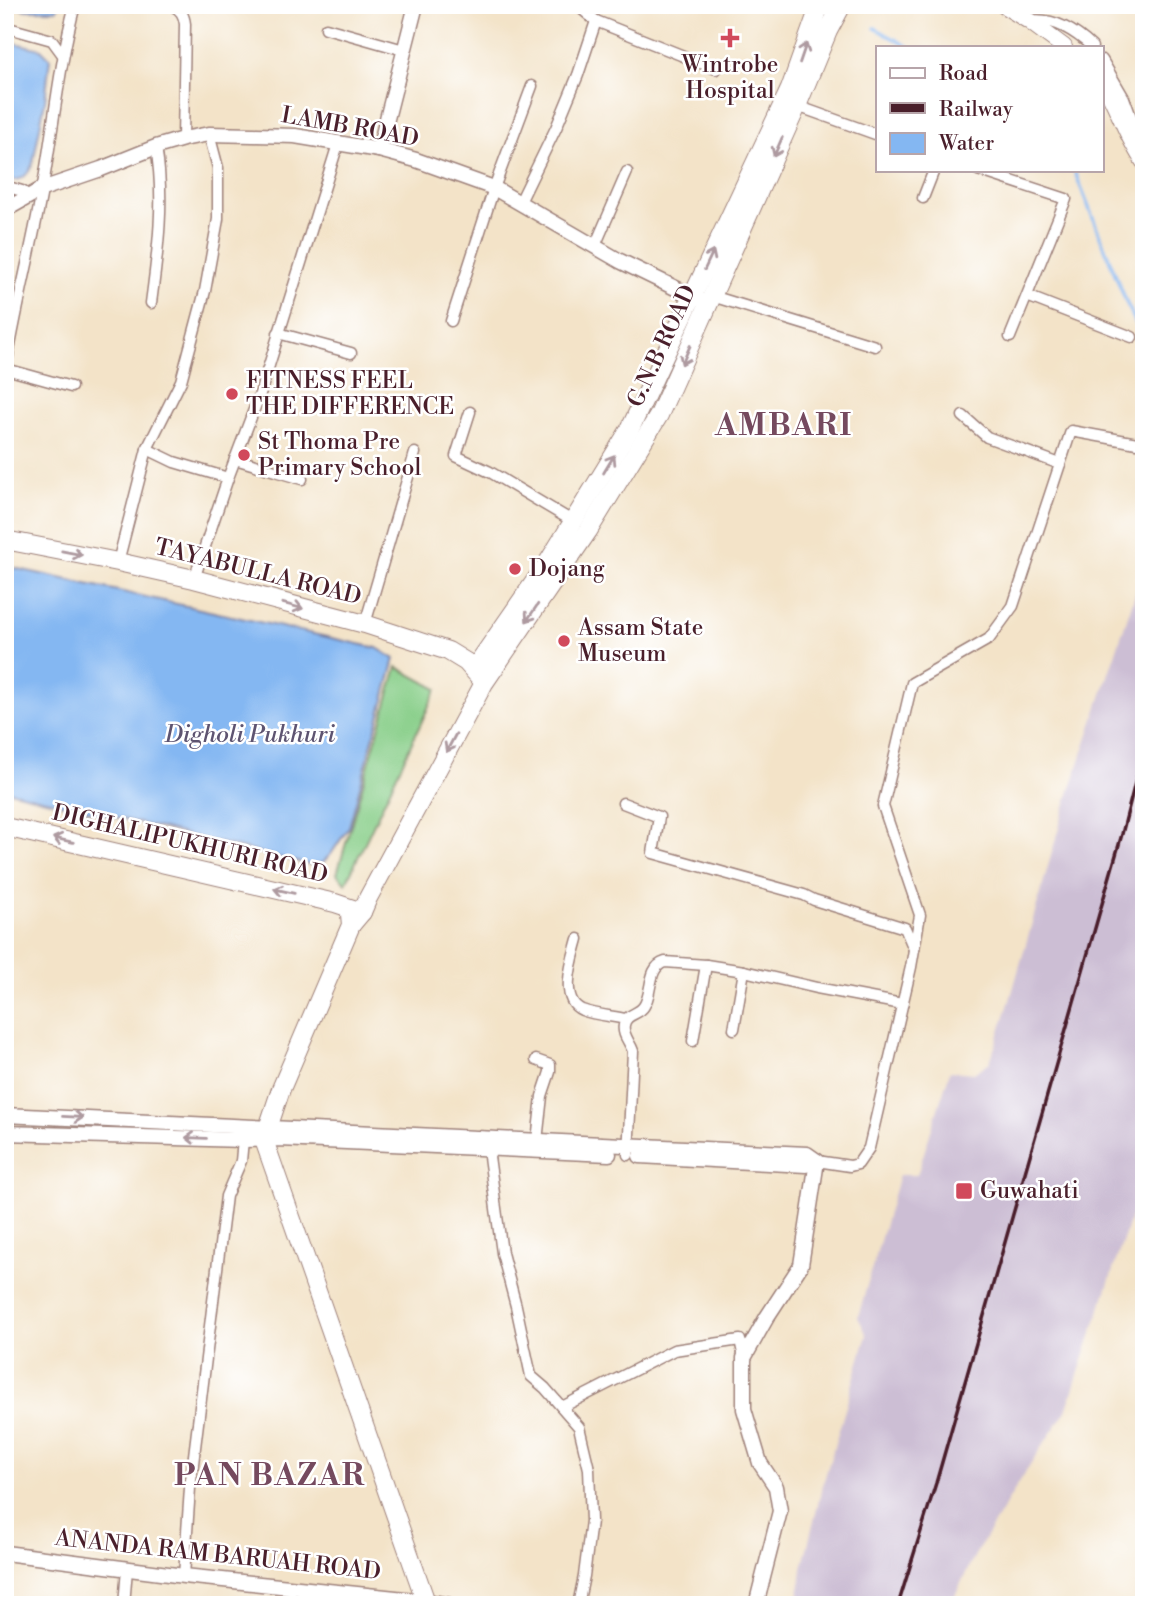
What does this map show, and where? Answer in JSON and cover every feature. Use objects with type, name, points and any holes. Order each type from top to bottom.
[{"type":"main road","name":"G.N.B ROAD","points":[[479,676],[630,429],[790,89],[820,5]]},
{"type":"main road","points":[[1003,5],[1061,45]]},
{"type":"main road","name":"G.N.B ROAD","points":[[479,676],[588,531],[659,415],[839,10]]},
{"type":"main road","points":[[1104,83],[1114,100],[1129,138],[1144,162]]},
{"type":"main road","name":"TAYABULLA ROAD","points":[[5,540],[194,579],[365,624],[448,651],[466,662],[479,676]]},
{"type":"main road","points":[[426,1603],[266,1133],[281,1089],[354,915],[381,874],[479,676]]},
{"type":"main road","name":"DIGHALIPUKHURI ROAD","points":[[5,827],[321,900],[354,915]]},
{"type":"street","points":[[71,387],[6,372],[52,134],[63,55],[75,5]]},
{"type":"street","points":[[172,5],[180,10],[185,24],[183,139]]},
{"type":"street","points":[[379,150],[416,5]]},
{"type":"street","points":[[577,5],[596,21],[716,69]]},
{"type":"street","points":[[520,202],[556,128],[596,21]]},
{"type":"street","points":[[1029,21],[1050,21],[1081,37],[1092,46]]},
{"type":"street","points":[[5,26],[52,40],[63,55]]},
{"type":"street","points":[[327,28],[404,50]]},
{"type":"street","points":[[52,40],[69,29]]},
{"type":"street","points":[[1104,63],[1124,98],[1138,136],[1144,142]]},
{"type":"street","points":[[451,321],[532,86]]},
{"type":"street","points":[[797,106],[876,134]]},
{"type":"street","points":[[118,562],[147,450],[181,381],[205,291],[218,219],[218,168],[209,134]]},
{"type":"street","name":"LAMB ROAD","points":[[5,210],[42,189],[109,166],[156,146],[183,139],[209,134],[295,136],[379,150],[495,188],[620,261],[691,296],[711,300]]},
{"type":"street","points":[[194,579],[261,391],[338,144]]},
{"type":"street","points":[[151,303],[160,238],[161,173],[156,146]]},
{"type":"street","points":[[595,246],[626,172]]},
{"type":"street","points":[[923,198],[933,172]]},
{"type":"street","points":[[984,172],[1066,199],[1010,337]]},
{"type":"street","points":[[5,186],[29,196]]},
{"type":"street","points":[[1027,296],[1132,337]]},
{"type":"street","points":[[711,300],[875,346]]},
{"type":"street","points":[[278,333],[351,353]]},
{"type":"street","points":[[470,412],[456,456],[490,472],[573,522]]},
{"type":"street","points":[[963,416],[987,437],[1060,464]]},
{"type":"street","points":[[5,1115],[266,1133],[537,1141],[806,1165],[817,1161],[850,1166],[858,1164],[873,1139],[920,915],[883,806],[912,683],[989,639],[1013,606],[1072,431],[1137,443]]},
{"type":"street","points":[[147,450],[174,462],[228,478]]},
{"type":"street","points":[[365,624],[415,453]]},
{"type":"street","points":[[235,459],[302,479]]},
{"type":"street","points":[[623,803],[659,817],[653,853],[804,895],[905,928],[914,948]]},
{"type":"street","points":[[578,939],[569,980],[570,999],[582,1010],[626,1019]]},
{"type":"street","points":[[628,1150],[633,1051],[623,1029],[626,1019],[645,1006],[655,969],[660,963],[706,965],[744,971],[902,1004]]},
{"type":"street","points":[[693,1041],[706,965]]},
{"type":"street","points":[[734,1029],[744,971]]},
{"type":"street","points":[[537,1060],[550,1065],[550,1072],[542,1097],[537,1141]]},
{"type":"street","points":[[5,1133],[243,1140],[266,1133],[280,1139],[488,1149],[628,1150]]},
{"type":"street","points":[[184,1576],[190,1488],[226,1196],[241,1161],[243,1140]]},
{"type":"street","points":[[488,1149],[502,1254],[531,1376],[579,1427],[589,1469],[591,1521],[578,1605]]},
{"type":"street","points":[[744,1358],[801,1265],[817,1161]]},
{"type":"street","points":[[562,1407],[674,1350],[740,1340],[744,1358],[744,1409],[761,1463],[776,1487],[780,1511],[756,1605]]},
{"type":"street","name":"ANANDA RAM BARUAH ROAD","points":[[5,1553],[368,1600],[449,1605]]},
{"type":"street","points":[[124,1605],[127,1569]]},
{"type":"shaded area","points":[[1144,567],[1144,1177],[1066,1411],[975,1555],[950,1605],[798,1605],[802,1569],[823,1484],[867,1335],[858,1317],[899,1175],[917,1175],[950,1071],[974,1073],[990,1062],[1066,803]]},
{"type":"green space","points":[[397,667],[437,689],[346,883],[337,874]]},
{"type":"water","points":[[5,5],[60,5],[56,10],[27,10]]},
{"type":"water","points":[[5,41],[41,49],[50,58],[33,163],[23,178],[10,180],[5,180]]},
{"type":"water","name":"Digholi Pukhuri","points":[[5,566],[377,648],[395,659],[349,827],[331,854],[322,863],[310,865],[5,790]]},
{"type":"waterway","points":[[875,28],[907,46]]},
{"type":"waterway","points":[[1075,172],[1144,340]]},
{"type":"railway","points":[[898,1605],[936,1483],[1122,834],[1144,738]]},
{"type":"place","name":"Wintrobe Hospital","points":[[730,38]]},
{"type":"place","name":"FITNESS FEEL THE DIFFERENCE","points":[[232,394]]},
{"type":"place","name":"St Thoma Pre Primary School","points":[[244,455]]},
{"type":"place","name":"Dojang","points":[[515,569]]},
{"type":"place","name":"Assam State Museum","points":[[564,641]]},
{"type":"place","name":"Guwahati","points":[[964,1191]]},
{"type":"district","name":"AMBARI","points":[[784,426]]},
{"type":"district","name":"PAN BAZAR","points":[[270,1476]]}]
